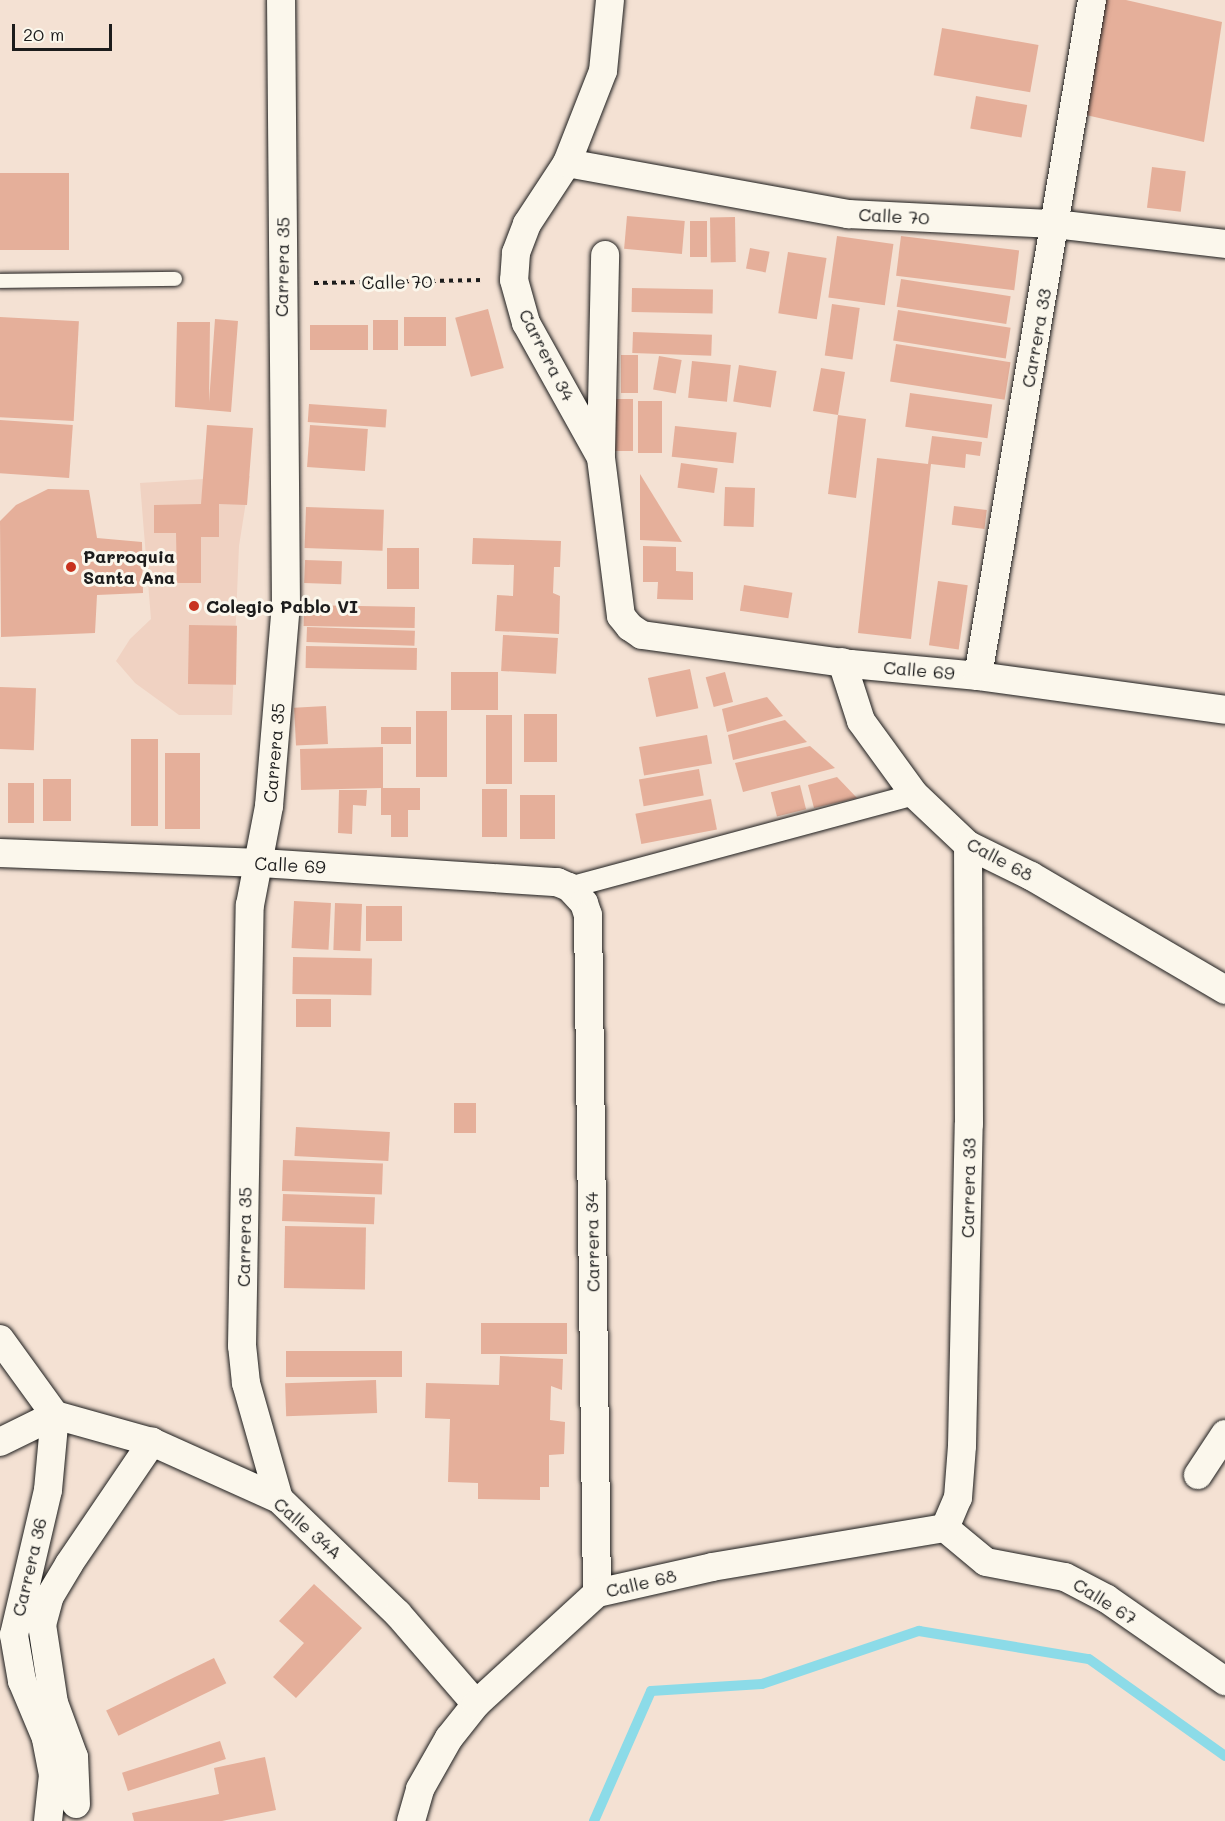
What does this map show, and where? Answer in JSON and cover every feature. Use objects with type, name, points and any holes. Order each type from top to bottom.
[{"type":"street","name":"Carrera 35","points":[[279,1499],[246,1383],[242,1346],[249,905],[261,863],[286,605],[280,283],[284,151],[280,0]]},
{"type":"street","name":"Carrera 34","points":[[610,0],[603,71],[567,163],[527,224],[516,253],[514,280],[526,322],[601,458],[621,616]]},
{"type":"street","name":"Carrera 33","points":[[978,676],[1092,0]]},
{"type":"street","name":"Calle 70","points":[[567,163],[848,214],[1055,224],[1225,244]]},
{"type":"street","points":[[601,458],[599,384],[605,255]]},
{"type":"street","name":"Calle 69","points":[[621,616],[642,635],[842,662],[978,676],[1225,710]]},
{"type":"street","name":"Calle 68","points":[[842,662],[861,721],[914,794],[968,845],[1031,876],[1225,990]]},
{"type":"street","points":[[573,890],[914,794]]},
{"type":"street","name":"Carrera 33","points":[[945,1528],[958,1498],[962,1446],[969,1124],[968,845]]},
{"type":"street","name":"Calle 69","points":[[0,853],[261,863],[557,882],[573,890]]},
{"type":"street","name":"Carrera 34","points":[[573,890],[588,915],[597,1593]]},
{"type":"street","points":[[0,1339],[56,1415],[0,1442]]},
{"type":"street","name":"Calle 34A","points":[[56,1415],[152,1442],[279,1499],[398,1614],[476,1704]]},
{"type":"street","name":"Carrera 36","points":[[48,1821],[53,1775],[46,1738],[22,1682],[14,1635],[48,1490],[56,1415]]},
{"type":"street","points":[[1197,1475],[1225,1434]]},
{"type":"street","points":[[76,1804],[74,1757],[54,1703],[42,1625],[50,1596],[69,1564],[152,1442]]},
{"type":"street","name":"Calle 68","points":[[411,1821],[420,1789],[448,1738],[476,1704],[597,1593],[712,1567],[945,1528]]},
{"type":"street","name":"Calle 67","points":[[945,1528],[986,1562],[1065,1576],[1107,1599],[1225,1681]]},
{"type":"lane","points":[[0,281],[175,279]]},
{"type":"path","name":"Calle 70","points":[[280,283],[514,280]]},
{"type":"shaded area","name":"Colegio Pablo VI","points":[[250,476],[239,546],[232,715],[179,715],[135,683],[116,661],[130,639],[151,619],[140,483]]},
{"type":"building","points":[[1105,0],[1126,0],[1222,22],[1204,142],[1086,115]]},
{"type":"building","points":[[942,28],[1039,45],[1030,92],[934,75]]},
{"type":"building","points":[[976,96],[1027,105],[1021,138],[970,128]]},
{"type":"building","points":[[1152,167],[1186,171],[1181,212],[1147,208]]},
{"type":"building","points":[[0,173],[69,173],[69,250],[0,250]]},
{"type":"building","points":[[627,216],[685,221],[682,254],[624,249]]},
{"type":"building","points":[[710,217],[735,217],[736,262],[711,262]]},
{"type":"building","points":[[690,221],[707,221],[707,257],[690,257]]},
{"type":"building","points":[[837,236],[893,244],[885,305],[828,297]]},
{"type":"building","points":[[901,236],[1019,251],[1014,290],[896,276]]},
{"type":"building","points":[[750,248],[770,252],[766,272],[746,269]]},
{"type":"building","points":[[788,252],[827,258],[817,319],[778,313]]},
{"type":"building","points":[[901,279],[1011,296],[1006,324],[897,307]]},
{"type":"building","points":[[632,288],[713,289],[713,313],[632,312]]},
{"type":"building","points":[[832,304],[860,308],[852,359],[825,355]]},
{"type":"building","points":[[488,309],[504,368],[471,377],[455,318]]},
{"type":"building","points":[[898,310],[1011,328],[1006,358],[893,341]]},
{"type":"building","points":[[0,317],[79,321],[74,421],[0,417]]},
{"type":"building","points":[[404,317],[446,317],[446,346],[404,346]]},
{"type":"building","points":[[215,319],[238,321],[231,412],[175,407],[177,322],[210,322],[209,402]]},
{"type":"building","points":[[373,320],[398,320],[398,350],[373,350]]},
{"type":"building","points":[[310,325],[368,325],[368,350],[310,350]]},
{"type":"building","points":[[633,332],[712,335],[711,356],[632,353]]},
{"type":"building","points":[[896,344],[1011,362],[1005,400],[890,382]]},
{"type":"building","points":[[621,355],[638,355],[638,393],[621,393]]},
{"type":"building","points":[[659,356],[682,360],[676,393],[653,389]]},
{"type":"building","points":[[692,361],[731,365],[727,402],[688,398]]},
{"type":"building","points":[[739,365],[777,371],[771,407],[733,402]]},
{"type":"building","points":[[821,368],[845,372],[838,415],[813,411]]},
{"type":"building","points":[[910,393],[992,405],[987,438],[905,427]]},
{"type":"building","points":[[614,399],[633,399],[633,451],[614,451]]},
{"type":"building","points":[[638,401],[662,401],[662,453],[638,453]]},
{"type":"building","points":[[309,404],[387,409],[386,427],[308,422]]},
{"type":"building","points":[[838,415],[866,419],[856,498],[828,494]]},
{"type":"building","points":[[0,420],[73,425],[69,478],[0,473]]},
{"type":"building","points":[[207,425],[253,428],[247,505],[219,504],[219,537],[201,537],[201,583],[177,583],[176,533],[154,533],[154,505],[201,504]]},
{"type":"building","points":[[310,425],[368,429],[365,471],[307,467]]},
{"type":"building","points":[[675,426],[737,432],[733,463],[672,457]]},
{"type":"building","points":[[932,436],[982,442],[980,456],[966,454],[965,468],[931,464],[911,639],[858,633],[877,458],[928,464]]},
{"type":"building","points":[[681,463],[718,468],[714,493],[678,488]]},
{"type":"building","points":[[640,474],[682,542],[640,540]]},
{"type":"building","points":[[725,487],[755,488],[754,527],[724,526]]},
{"type":"building","name":"Parroquia Santa Ana","points":[[48,489],[89,490],[97,538],[142,542],[143,593],[97,595],[95,633],[1,637],[0,521],[16,505]]},
{"type":"building","points":[[954,506],[987,510],[984,529],[952,525]]},
{"type":"building","points":[[306,507],[384,510],[383,551],[305,548]]},
{"type":"building","points":[[473,538],[561,541],[560,567],[554,567],[553,593],[560,596],[559,634],[495,631],[497,595],[513,596],[514,565],[472,564]]},
{"type":"building","points":[[643,546],[676,547],[676,571],[693,572],[693,600],[657,599],[658,582],[643,582]]},
{"type":"building","points":[[387,548],[419,548],[419,589],[387,589]]},
{"type":"building","points":[[305,560],[342,561],[341,584],[304,583]]},
{"type":"building","points":[[938,581],[968,585],[959,650],[929,645]]},
{"type":"building","points":[[744,585],[792,593],[788,618],[740,611]]},
{"type":"building","points":[[304,605],[415,607],[415,628],[304,626]]},
{"type":"building","points":[[189,625],[237,626],[236,685],[188,684]]},
{"type":"building","points":[[307,627],[415,631],[414,646],[306,642]]},
{"type":"building","points":[[503,635],[558,638],[556,674],[501,671]]},
{"type":"building","points":[[306,646],[417,648],[417,670],[306,668]]},
{"type":"building","points":[[690,669],[698,708],[656,717],[648,678]]},
{"type":"building","points":[[451,672],[498,672],[498,710],[451,710]]},
{"type":"building","points":[[725,672],[733,702],[714,707],[706,677]]},
{"type":"building","points":[[0,687],[36,688],[34,750],[0,749]]},
{"type":"building","points":[[767,697],[783,716],[727,732],[722,709]]},
{"type":"building","points":[[326,706],[328,744],[296,746],[294,708]]},
{"type":"building","points":[[416,711],[447,711],[447,777],[416,777]]},
{"type":"building","points":[[524,714],[557,714],[557,762],[524,762]]},
{"type":"building","points":[[486,715],[512,715],[512,784],[486,784]]},
{"type":"building","points":[[785,720],[807,742],[733,760],[728,735]]},
{"type":"building","points":[[381,727],[411,727],[411,744],[381,744]]},
{"type":"building","points":[[707,735],[712,764],[644,776],[639,747]]},
{"type":"building","points":[[131,739],[158,739],[158,826],[131,826]]},
{"type":"building","points":[[810,746],[835,768],[743,792],[735,763]]},
{"type":"building","points":[[383,747],[383,788],[420,788],[420,810],[408,810],[408,837],[391,837],[391,815],[381,815],[381,788],[301,790],[300,749]]},
{"type":"building","points":[[165,753],[200,753],[200,829],[165,829]]},
{"type":"building","points":[[699,769],[704,796],[644,806],[639,780]]},
{"type":"building","points":[[837,777],[857,798],[814,808],[808,785]]},
{"type":"building","points":[[43,779],[71,779],[71,821],[43,821]]},
{"type":"building","points":[[8,783],[34,783],[34,823],[8,823]]},
{"type":"building","points":[[800,785],[806,809],[777,817],[771,792]]},
{"type":"building","points":[[482,789],[507,789],[507,837],[482,837]]},
{"type":"building","points":[[339,790],[367,790],[366,806],[353,805],[352,834],[338,833]]},
{"type":"building","points":[[520,795],[555,795],[555,839],[520,839]]},
{"type":"building","points":[[711,799],[717,829],[641,844],[635,814]]},
{"type":"building","points":[[294,901],[331,903],[328,950],[292,948]]},
{"type":"building","points":[[335,903],[362,904],[360,951],[333,950]]},
{"type":"building","points":[[366,906],[402,906],[402,941],[366,941]]},
{"type":"building","points":[[293,957],[372,958],[371,995],[292,994]]},
{"type":"building","points":[[296,999],[331,999],[331,1027],[296,1027]]},
{"type":"building","points":[[454,1103],[476,1103],[476,1133],[454,1133]]},
{"type":"building","points":[[296,1127],[390,1132],[388,1161],[294,1156]]},
{"type":"building","points":[[283,1160],[383,1163],[382,1194],[282,1191]]},
{"type":"building","points":[[283,1194],[375,1197],[374,1224],[282,1221]]},
{"type":"building","points":[[285,1226],[366,1227],[365,1289],[284,1288]]},
{"type":"building","points":[[481,1323],[567,1323],[567,1354],[481,1354]]},
{"type":"building","points":[[286,1351],[402,1351],[402,1377],[286,1377]]},
{"type":"building","points":[[500,1356],[563,1359],[562,1390],[551,1386],[550,1420],[565,1422],[564,1454],[549,1455],[549,1487],[540,1487],[540,1500],[478,1499],[478,1483],[448,1482],[450,1419],[425,1418],[426,1383],[499,1385]]},
{"type":"building","points":[[376,1380],[377,1413],[286,1416],[285,1383]]},
{"type":"building","points":[[314,1584],[362,1628],[296,1698],[273,1677],[304,1643],[279,1621]]},
{"type":"building","points":[[214,1658],[226,1683],[118,1736],[106,1711]]},
{"type":"building","points":[[220,1741],[226,1759],[128,1791],[122,1773]]},
{"type":"building","points":[[265,1757],[276,1810],[222,1821],[134,1821],[132,1813],[219,1794],[214,1768]]},
{"type":"waterway","points":[[594,1821],[651,1691],[762,1684],[919,1631],[1089,1659],[1225,1756]]},
{"type":"place","name":"Parroquia Santa Ana","points":[[71,567]]},
{"type":"place","name":"Colegio Pablo VI","points":[[194,606]]}]
